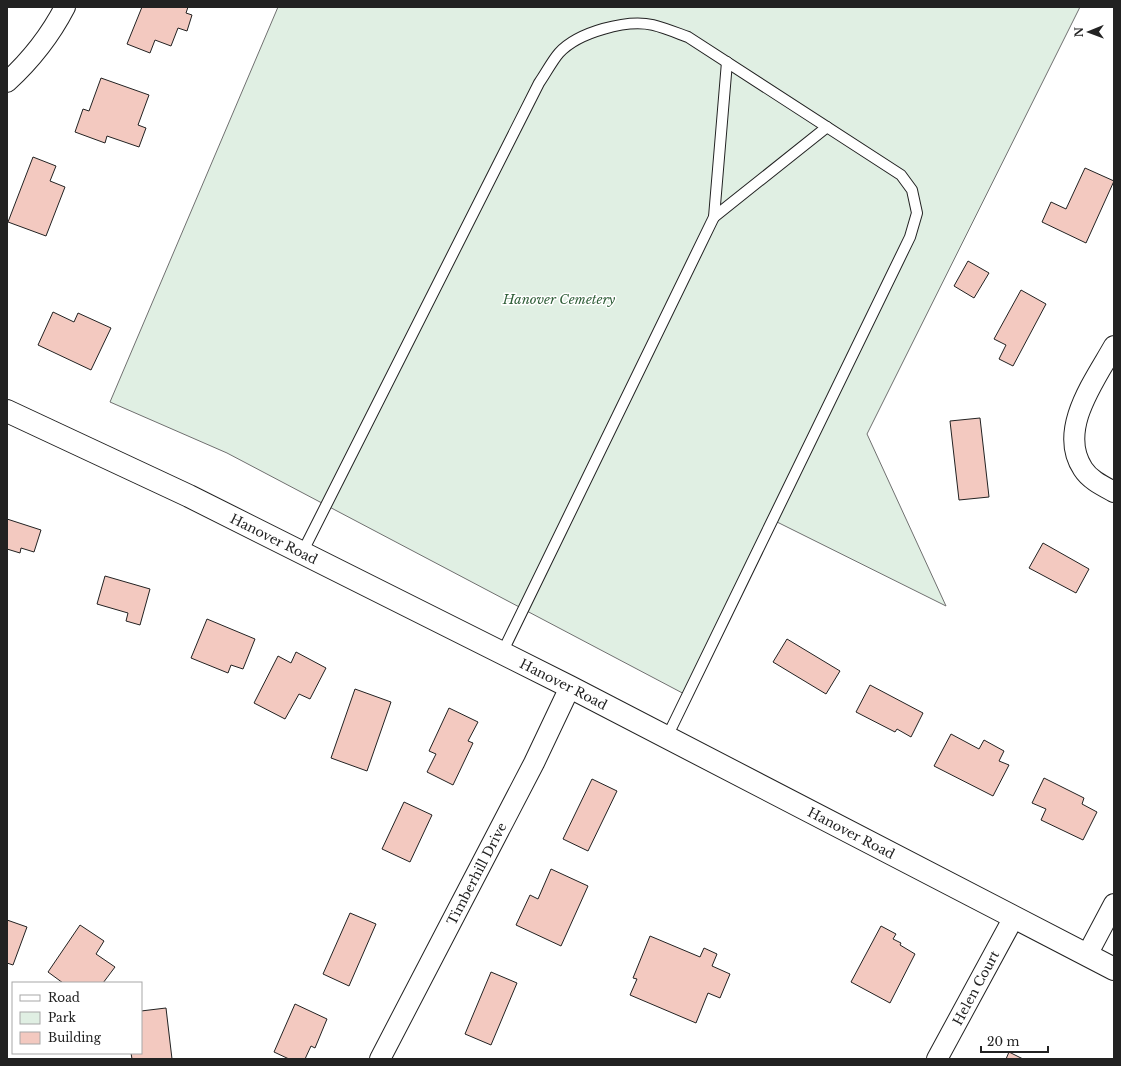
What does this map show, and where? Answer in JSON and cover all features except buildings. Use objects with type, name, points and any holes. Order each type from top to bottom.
[{"type":"street","points":[[7,82],[23,68],[43,44],[66,7]]},
{"type":"street","points":[[1114,346],[1085,398],[1075,426],[1073,442],[1076,456],[1083,470],[1094,480],[1114,492]]},
{"type":"street","name":"Hanover Road","points":[[7,411],[189,496],[502,653],[1114,969]]},
{"type":"street","name":"Timberhill Drive","points":[[380,1059],[534,763],[570,688]]},
{"type":"street","points":[[1087,955],[1114,904]]},
{"type":"street","name":"Helen Court","points":[[937,1059],[1014,917]]},
{"type":"lane","points":[[302,553],[539,83],[560,52],[574,41],[599,30],[622,24],[652,25],[688,37],[901,175],[912,190],[917,213],[910,237],[667,738]]},
{"type":"lane","points":[[502,653],[714,217],[727,62]]},
{"type":"lane","points":[[714,217],[827,127]]},
{"type":"green space","name":"Hanover Cemetery","points":[[278,7],[1080,7],[867,434],[946,606],[773,520],[690,697],[227,453],[110,402]]}]
